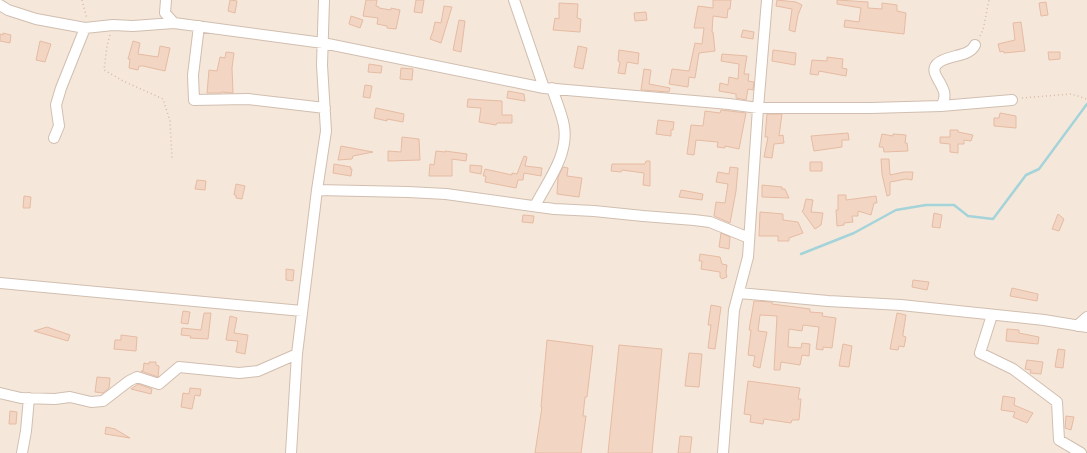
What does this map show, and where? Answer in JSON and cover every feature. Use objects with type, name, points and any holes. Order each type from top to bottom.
[{"type":"street","points":[[166,0],[165,13],[174,23]]},
{"type":"street","points":[[291,453],[297,354],[317,190],[326,131],[322,65],[324,0]]},
{"type":"street","points":[[514,0],[564,126],[564,145],[561,158],[536,206]]},
{"type":"street","points":[[723,453],[734,310],[748,257],[767,0]]},
{"type":"street","points":[[0,5],[8,10],[36,19],[85,28],[112,25],[133,26],[174,23],[323,43],[548,88],[729,104],[758,108],[871,108],[942,106],[1012,100]]},
{"type":"street","points":[[199,26],[194,75],[194,100],[248,99],[325,108]]},
{"type":"street","points":[[54,138],[59,126],[56,105],[61,88],[85,28]]},
{"type":"street","points":[[942,106],[946,97],[934,70],[937,64],[970,51],[975,45]]},
{"type":"street","points":[[317,190],[446,194],[536,206],[710,222],[749,238]]},
{"type":"street","points":[[0,283],[302,312]]},
{"type":"street","points":[[739,293],[828,301],[901,305],[1044,320],[1082,326],[1087,317]]},
{"type":"street","points":[[992,315],[980,353],[1013,369],[1057,402],[1059,440],[1081,453]]},
{"type":"street","points":[[0,393],[21,398],[55,399],[70,397],[91,402],[104,401],[129,381],[137,377],[159,384],[179,367],[239,373],[258,371],[297,354]]},
{"type":"street","points":[[22,453],[29,398]]},
{"type":"path","points":[[82,0],[87,18],[85,28]]},
{"type":"path","points":[[975,45],[983,30],[989,0]]},
{"type":"path","points":[[112,25],[107,46],[104,70],[163,99],[170,120],[172,158]]},
{"type":"path","points":[[1012,100],[1071,94],[1087,99]]},
{"type":"shaded area","points":[[0,0],[1087,0],[1087,453],[0,453]]},
{"type":"building","points":[[230,0],[237,1],[235,13],[228,11]]},
{"type":"building","points":[[366,0],[377,0],[376,6],[379,8],[400,10],[396,29],[387,28],[387,26],[377,24],[378,18],[363,16]]},
{"type":"building","points":[[416,0],[424,0],[422,13],[414,12]]},
{"type":"building","points":[[713,0],[731,0],[727,18],[713,16],[712,32],[715,51],[699,53],[695,78],[689,77],[688,87],[669,84],[672,69],[689,71],[695,43],[702,44],[704,28],[694,28],[698,6],[713,8]]},
{"type":"building","points":[[777,0],[796,2],[802,5],[798,15],[795,32],[789,30],[792,9],[776,6]]},
{"type":"building","points":[[837,0],[868,2],[868,8],[882,9],[882,3],[897,5],[897,11],[906,13],[904,34],[844,27],[845,20],[859,22],[861,8],[837,4]]},
{"type":"building","points":[[1046,2],[1048,15],[1041,16],[1039,3]]},
{"type":"building","points":[[559,3],[578,4],[577,18],[581,19],[580,32],[553,30],[555,18],[559,19]]},
{"type":"building","points":[[444,6],[452,7],[441,43],[430,39],[435,22],[441,23]]},
{"type":"building","points":[[646,12],[647,20],[635,21],[634,13]]},
{"type":"building","points":[[351,16],[363,20],[360,28],[349,24]]},
{"type":"building","points":[[459,20],[465,21],[461,52],[453,50]]},
{"type":"building","points":[[1021,22],[1025,51],[1000,52],[998,44],[1015,40],[1013,23]]},
{"type":"building","points":[[743,30],[754,32],[753,39],[741,37]]},
{"type":"building","points":[[3,33],[11,35],[10,43],[0,41],[0,34],[3,35]]},
{"type":"building","points":[[40,41],[51,44],[45,62],[36,60]]},
{"type":"building","points":[[133,41],[140,43],[138,54],[158,57],[160,46],[170,48],[165,71],[143,66],[139,66],[138,70],[129,68],[130,59],[128,59]]},
{"type":"building","points":[[578,46],[587,48],[583,69],[574,67]]},
{"type":"building","points":[[619,50],[639,53],[638,64],[627,62],[625,74],[618,73],[620,62],[618,61]]},
{"type":"building","points":[[773,50],[796,53],[795,65],[772,61]]},
{"type":"building","points":[[226,52],[234,53],[232,68],[233,93],[207,93],[209,70],[217,71],[220,57],[225,58]]},
{"type":"building","points":[[1048,52],[1060,52],[1060,59],[1049,60]]},
{"type":"building","points":[[722,54],[747,56],[744,74],[749,74],[748,81],[754,82],[753,90],[748,89],[746,100],[736,98],[736,94],[719,91],[720,83],[728,85],[729,77],[738,79],[739,64],[721,61]]},
{"type":"building","points":[[827,57],[843,59],[842,68],[847,69],[846,76],[819,71],[818,75],[810,74],[812,60],[827,61]]},
{"type":"building","points":[[369,64],[382,66],[381,73],[368,72]]},
{"type":"building","points":[[401,68],[413,69],[412,80],[400,79]]},
{"type":"building","points":[[644,69],[651,70],[649,84],[670,88],[669,92],[641,90]]},
{"type":"building","points":[[365,85],[372,86],[370,98],[363,97]]},
{"type":"building","points":[[508,91],[524,94],[525,101],[507,98]]},
{"type":"building","points":[[468,99],[502,101],[502,115],[512,115],[512,123],[497,123],[496,125],[479,122],[481,108],[467,107]]},
{"type":"building","points":[[376,108],[404,114],[403,122],[374,118]]},
{"type":"building","points":[[721,110],[746,113],[739,149],[725,146],[725,148],[717,147],[718,142],[696,140],[694,155],[687,154],[691,125],[703,126],[705,111],[720,113]]},
{"type":"building","points":[[1000,113],[1016,116],[1016,128],[994,126],[994,118],[999,118]]},
{"type":"building","points":[[767,114],[782,114],[779,136],[783,135],[784,143],[774,144],[772,158],[764,157],[768,137],[765,137]]},
{"type":"building","points":[[658,120],[674,122],[673,130],[671,130],[671,136],[656,134]]},
{"type":"building","points":[[950,130],[958,130],[958,132],[973,135],[971,141],[964,140],[964,144],[958,144],[958,153],[950,152],[950,144],[940,143],[940,137],[950,137]]},
{"type":"building","points":[[848,133],[849,140],[842,140],[842,147],[814,151],[811,136]]},
{"type":"building","points":[[882,134],[893,136],[893,134],[906,135],[905,143],[907,143],[908,151],[884,152],[883,147],[879,147]]},
{"type":"building","points":[[402,137],[419,139],[420,160],[388,161],[388,151],[401,152]]},
{"type":"building","points":[[341,146],[373,152],[353,156],[352,159],[338,160]]},
{"type":"building","points":[[436,151],[467,154],[466,161],[452,159],[452,176],[429,176],[430,164],[434,165]]},
{"type":"building","points":[[524,156],[527,157],[525,166],[542,168],[541,176],[524,173],[523,180],[518,180],[516,188],[485,182],[486,176],[483,176],[485,169],[512,175],[512,173],[517,174]]},
{"type":"building","points":[[881,159],[889,159],[890,175],[913,172],[912,180],[906,179],[890,182],[890,195],[887,196],[882,174]]},
{"type":"building","points":[[646,161],[650,161],[650,186],[643,185],[644,173],[622,170],[621,172],[611,171],[612,164],[645,164]]},
{"type":"building","points":[[810,162],[822,162],[822,171],[810,171]]},
{"type":"building","points":[[334,164],[351,167],[351,176],[333,173]]},
{"type":"building","points":[[470,165],[482,166],[481,174],[470,172]]},
{"type":"building","points":[[563,167],[568,168],[567,176],[582,178],[579,197],[557,194],[558,177]]},
{"type":"building","points":[[730,167],[738,168],[736,191],[730,223],[714,216],[716,202],[725,203],[728,184],[716,182],[718,172],[729,174]]},
{"type":"building","points":[[197,180],[206,181],[205,190],[195,189]]},
{"type":"building","points":[[236,184],[245,186],[242,199],[236,198],[236,195],[234,195]]},
{"type":"building","points":[[762,185],[782,187],[782,189],[785,189],[789,198],[762,197]]},
{"type":"building","points":[[681,190],[703,194],[702,200],[679,197]]},
{"type":"building","points":[[838,195],[846,195],[846,200],[876,196],[877,203],[874,203],[871,215],[858,211],[858,216],[852,216],[853,222],[844,223],[844,225],[837,226],[836,210],[838,210]]},
{"type":"building","points":[[24,196],[31,197],[30,208],[23,208]]},
{"type":"building","points":[[806,199],[813,200],[811,212],[823,213],[821,225],[815,229],[802,211]]},
{"type":"building","points":[[760,212],[783,214],[783,220],[798,222],[803,233],[789,238],[789,241],[778,241],[778,236],[759,236]]},
{"type":"building","points":[[934,213],[942,215],[940,228],[932,227]]},
{"type":"building","points":[[1058,214],[1064,219],[1059,231],[1052,229]]},
{"type":"building","points":[[523,215],[534,216],[533,223],[522,222]]},
{"type":"building","points":[[721,233],[730,237],[729,249],[719,247]]},
{"type":"building","points":[[700,254],[720,257],[722,264],[727,265],[727,277],[722,279],[720,277],[720,272],[701,269],[702,261],[699,261]]},
{"type":"building","points":[[286,269],[294,270],[293,281],[286,280]]},
{"type":"building","points":[[913,280],[929,282],[927,290],[912,287]]},
{"type":"building","points":[[1012,288],[1038,294],[1037,301],[1010,296]]},
{"type":"building","points":[[754,301],[772,302],[772,304],[810,309],[810,312],[823,313],[822,316],[836,318],[832,348],[823,347],[823,350],[816,349],[819,327],[803,325],[802,331],[789,329],[788,347],[801,348],[802,343],[810,344],[809,356],[802,355],[800,365],[781,362],[780,370],[774,370],[777,316],[760,315],[758,331],[767,332],[760,368],[753,366],[755,356],[748,355],[751,330],[749,330]]},
{"type":"building","points":[[711,305],[721,307],[715,349],[708,348],[711,325],[708,325]]},
{"type":"building","points":[[183,311],[190,312],[188,324],[181,323]]},
{"type":"building","points":[[204,313],[211,313],[208,339],[190,338],[191,336],[181,335],[182,328],[201,330]]},
{"type":"building","points":[[897,313],[906,315],[903,334],[903,336],[906,337],[904,347],[899,346],[898,350],[890,349]]},
{"type":"building","points":[[230,316],[237,318],[234,333],[248,335],[245,354],[236,352],[238,341],[226,340]]},
{"type":"building","points":[[47,327],[70,335],[68,341],[34,331]]},
{"type":"building","points":[[1007,329],[1019,330],[1019,333],[1039,337],[1038,344],[1006,341]]},
{"type":"building","points":[[121,335],[137,337],[136,351],[114,349],[115,340],[121,340]]},
{"type":"building","points":[[547,340],[593,346],[587,397],[585,397],[583,416],[586,416],[581,453],[535,453],[542,407]]},
{"type":"building","points":[[843,344],[852,346],[849,367],[839,366]]},
{"type":"building","points":[[619,345],[662,349],[652,453],[608,453]]},
{"type":"building","points":[[1058,349],[1065,350],[1063,368],[1055,367]]},
{"type":"building","points":[[689,353],[702,354],[699,387],[685,386]]},
{"type":"building","points":[[1027,360],[1043,362],[1041,374],[1030,373],[1031,370],[1025,369]]},
{"type":"building","points":[[149,362],[156,362],[156,365],[159,366],[158,377],[141,371],[143,371],[144,363],[149,364]]},
{"type":"building","points":[[97,377],[110,378],[109,388],[103,393],[95,392]]},
{"type":"building","points":[[748,381],[800,388],[798,399],[801,399],[799,420],[792,420],[791,423],[764,419],[763,424],[750,422],[751,415],[744,414]]},
{"type":"building","points":[[138,384],[152,389],[151,394],[131,389]]},
{"type":"building","points":[[190,388],[201,389],[200,396],[195,395],[192,409],[181,407],[183,393],[189,394]]},
{"type":"building","points":[[1003,396],[1015,398],[1014,405],[1033,413],[1027,423],[1013,417],[1015,412],[1001,410]]},
{"type":"building","points":[[10,411],[17,412],[16,424],[9,424]]},
{"type":"building","points":[[1066,416],[1074,417],[1071,430],[1065,428]]},
{"type":"building","points":[[106,427],[115,429],[130,438],[105,434]]},
{"type":"building","points":[[680,436],[692,437],[690,453],[678,453]]},
{"type":"waterway","points":[[801,254],[854,233],[896,210],[926,205],[954,205],[968,216],[993,219],[1026,175],[1039,169],[1087,104]]}]
